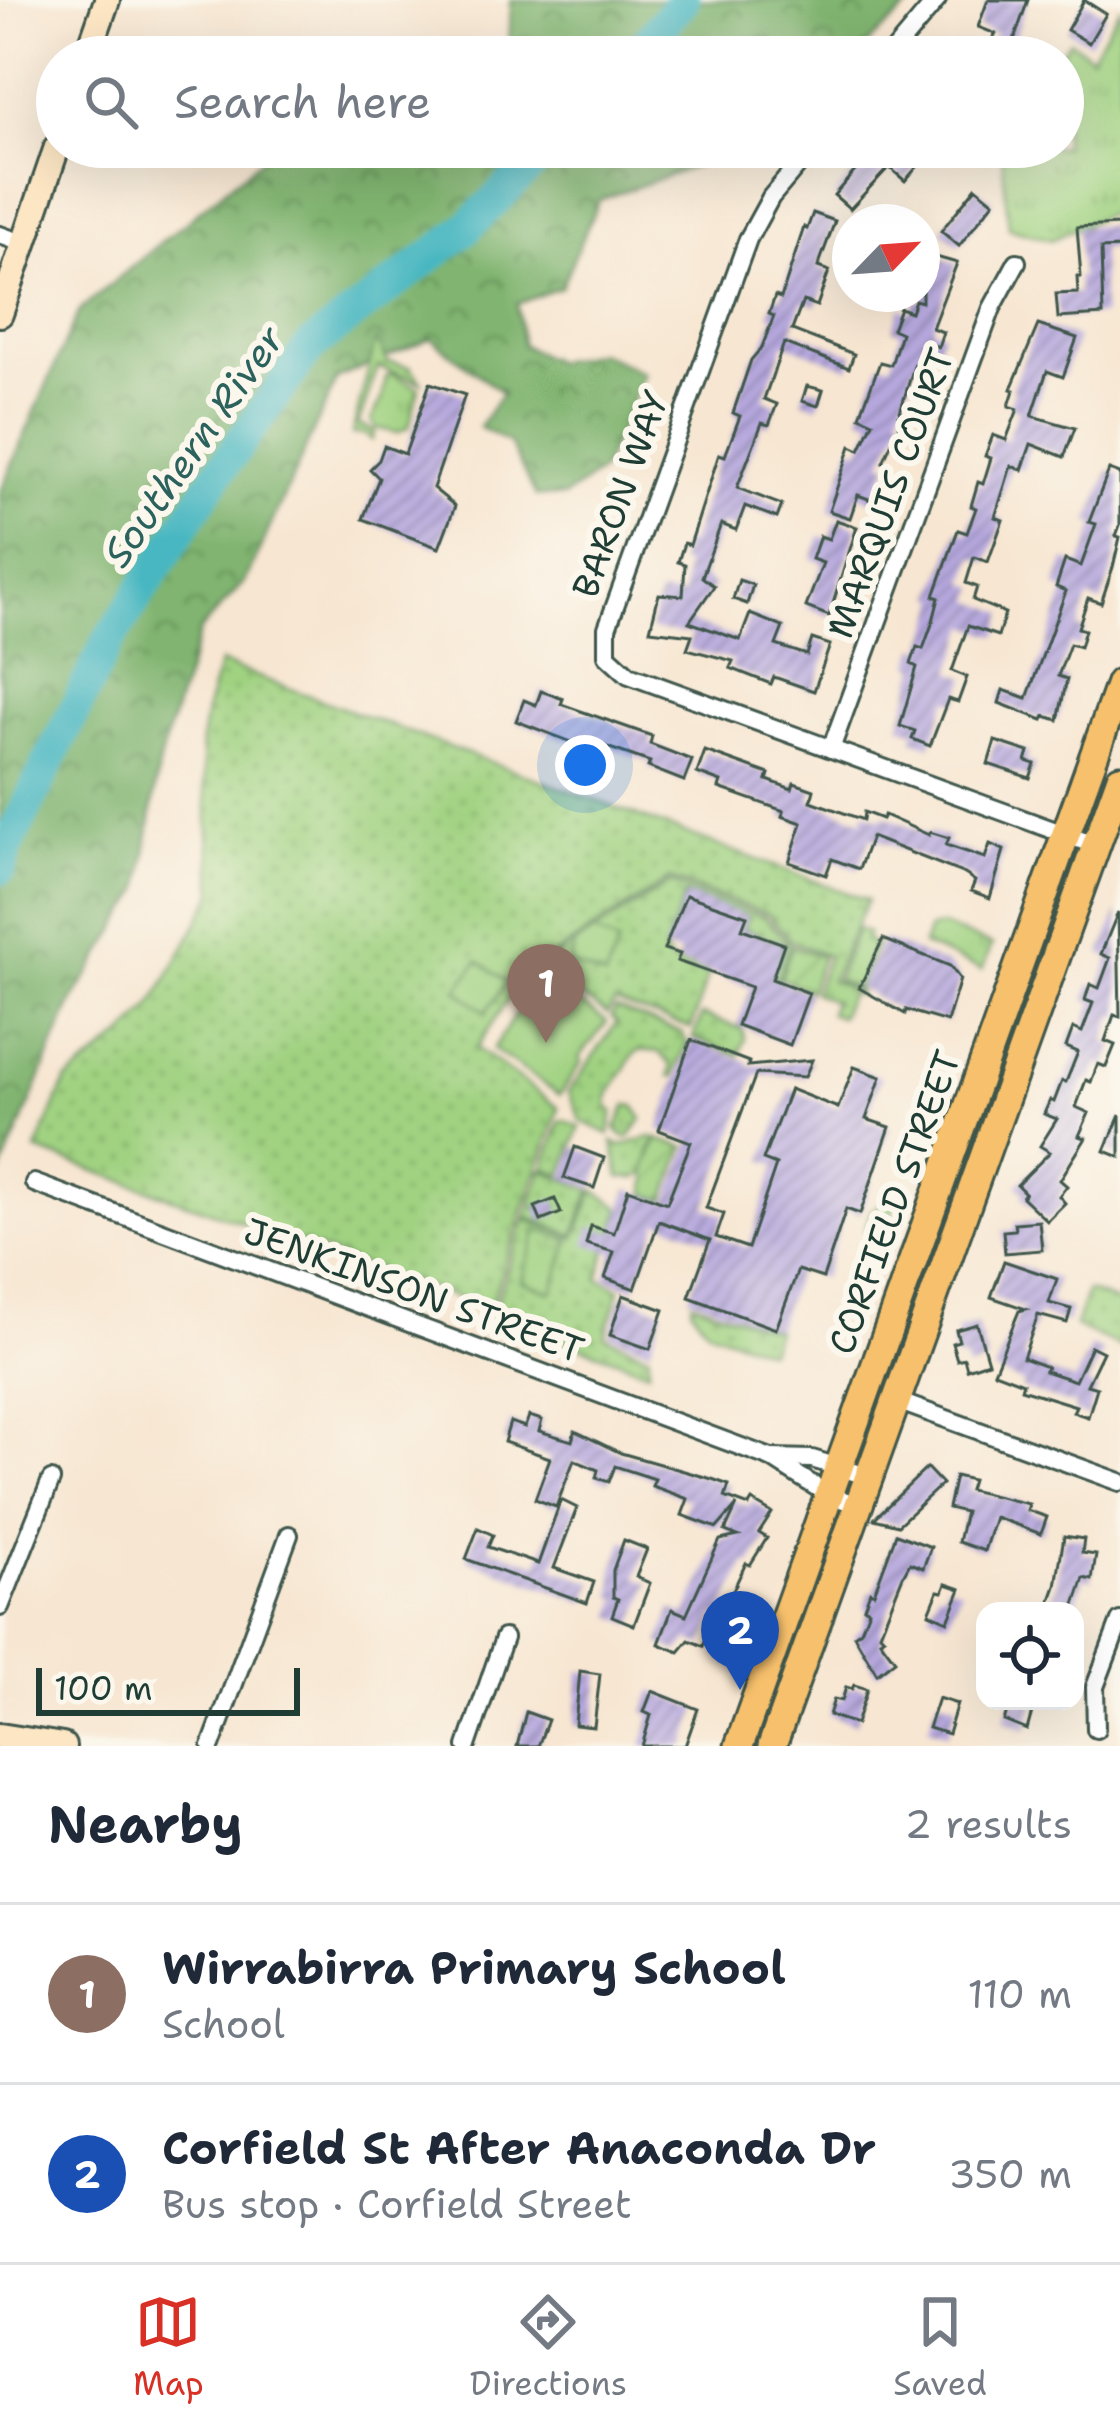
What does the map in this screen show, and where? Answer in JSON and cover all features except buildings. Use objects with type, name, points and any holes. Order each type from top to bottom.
[{"type":"main road","name":"CORFIELD STREET","points":[[739,1746],[1120,683]]},
{"type":"main road","name":"CORFIELD STREET","points":[[772,1746],[1120,779]]},
{"type":"street","points":[[94,36],[106,0]]},
{"type":"street","points":[[907,36],[937,0]]},
{"type":"street","points":[[0,314],[50,168]]},
{"type":"street","name":"BARON WAY","points":[[795,168],[771,197],[748,239],[607,628],[607,655],[629,675],[1097,846]]},
{"type":"street","points":[[0,235],[25,244]]},
{"type":"street","name":"MARQUIS COURT","points":[[831,749],[992,308],[1017,262]]},
{"type":"street","name":"JENKINSON STREET","points":[[34,1183],[771,1459],[827,1493],[860,1505]]},
{"type":"street","points":[[897,1401],[1120,1482]]},
{"type":"street","name":"JENKINSON STREET","points":[[771,1459],[812,1459],[870,1477]]},
{"type":"street","points":[[0,1607],[51,1480]]},
{"type":"street","points":[[211,1746],[290,1535]]},
{"type":"street","points":[[1096,1729],[1095,1687],[1120,1621]]},
{"type":"street","points":[[466,1746],[504,1638]]},
{"type":"street","points":[[0,1736],[63,1746]]},
{"type":"green space","points":[[511,0],[917,0],[877,36],[509,36]]},
{"type":"green space","points":[[1120,8],[1120,208],[1051,240],[1009,228],[1003,168],[1084,168],[1084,51],[1091,56]]},
{"type":"green space","points":[[251,168],[691,168],[599,200],[561,287],[517,304],[522,345],[555,362],[599,352],[644,373],[601,471],[564,497],[536,496],[509,443],[479,427],[502,393],[431,338],[337,379],[246,580],[200,630],[159,761],[141,890],[72,1002],[0,1176],[0,492],[79,311]]},
{"type":"green space","points":[[376,339],[388,362],[411,367],[421,382],[378,367],[358,425],[375,431],[372,440],[365,434],[352,434]]},
{"type":"green space","points":[[391,374],[419,388],[409,427],[397,433],[376,428],[371,420]]},
{"type":"green space","points":[[220,663],[867,900],[831,981],[858,995],[850,993],[840,1017],[829,1013],[833,1001],[814,993],[828,956],[791,941],[768,914],[670,879],[531,965],[476,1048],[559,1108],[489,1309],[36,1150],[66,1081],[125,1035],[153,1004],[214,893],[201,741]]},
{"type":"green space","points":[[670,883],[765,917],[790,945],[778,979],[756,971],[759,962],[776,967],[785,944],[744,928],[747,916],[685,894],[664,950],[672,962],[708,975],[691,1028],[615,1003],[607,1014],[538,968]]},
{"type":"green space","points":[[942,926],[992,945],[982,970],[923,945],[929,929]]},
{"type":"green space","points":[[857,929],[868,933],[865,940],[876,945],[857,988],[836,980]]},
{"type":"green space","points":[[593,932],[618,944],[605,978],[569,964],[575,944]]},
{"type":"green space","points":[[792,946],[822,957],[810,990],[780,979]]},
{"type":"green space","points":[[478,961],[507,982],[486,1012],[457,990]]},
{"type":"green space","points":[[540,976],[607,1022],[579,1058],[582,1061],[560,1095],[493,1049]]},
{"type":"green space","points":[[616,1009],[682,1033],[687,1043],[674,1076],[659,1052],[634,1054],[608,1096],[614,1111],[609,1134],[581,1121],[569,1092],[617,1022],[611,1017]]},
{"type":"green space","points":[[702,1015],[742,1029],[745,1039],[739,1055],[693,1038]]},
{"type":"green space","points":[[627,1105],[635,1106],[642,1119],[630,1137],[624,1137],[616,1129]]},
{"type":"green space","points":[[564,1120],[580,1127],[562,1175],[544,1168]]},
{"type":"green space","points":[[657,1139],[650,1150],[647,1173],[620,1177],[613,1142],[621,1146]]},
{"type":"green space","points":[[657,1139],[685,1147],[665,1200],[646,1194],[647,1165]]},
{"type":"green space","points":[[542,1170],[591,1190],[574,1235],[526,1217]]},
{"type":"green space","points":[[594,1190],[621,1208],[598,1278],[620,1289],[605,1336],[649,1355],[648,1371],[492,1314],[525,1219],[575,1238]]},
{"type":"green space","points":[[889,1198],[895,1205],[881,1239],[865,1230],[871,1211]]},
{"type":"green space","points":[[538,1230],[570,1240],[552,1292],[521,1281]]},
{"type":"green space","points":[[1087,1291],[1120,1303],[1120,1347],[1075,1326]]},
{"type":"green space","points":[[692,1302],[776,1330],[769,1351],[708,1330],[691,1308]]},
{"type":"waterway","name":"Southern River","points":[[653,36],[683,0]]},
{"type":"waterway","name":"Southern River","points":[[0,869],[108,642],[218,473],[310,347],[460,234],[528,168]]},
{"type":"place","name":"Wirrabirra Primary School","points":[[546,1043]]},
{"type":"place","name":"Corfield St After Anaconda Dr","points":[[740,1690]]}]
